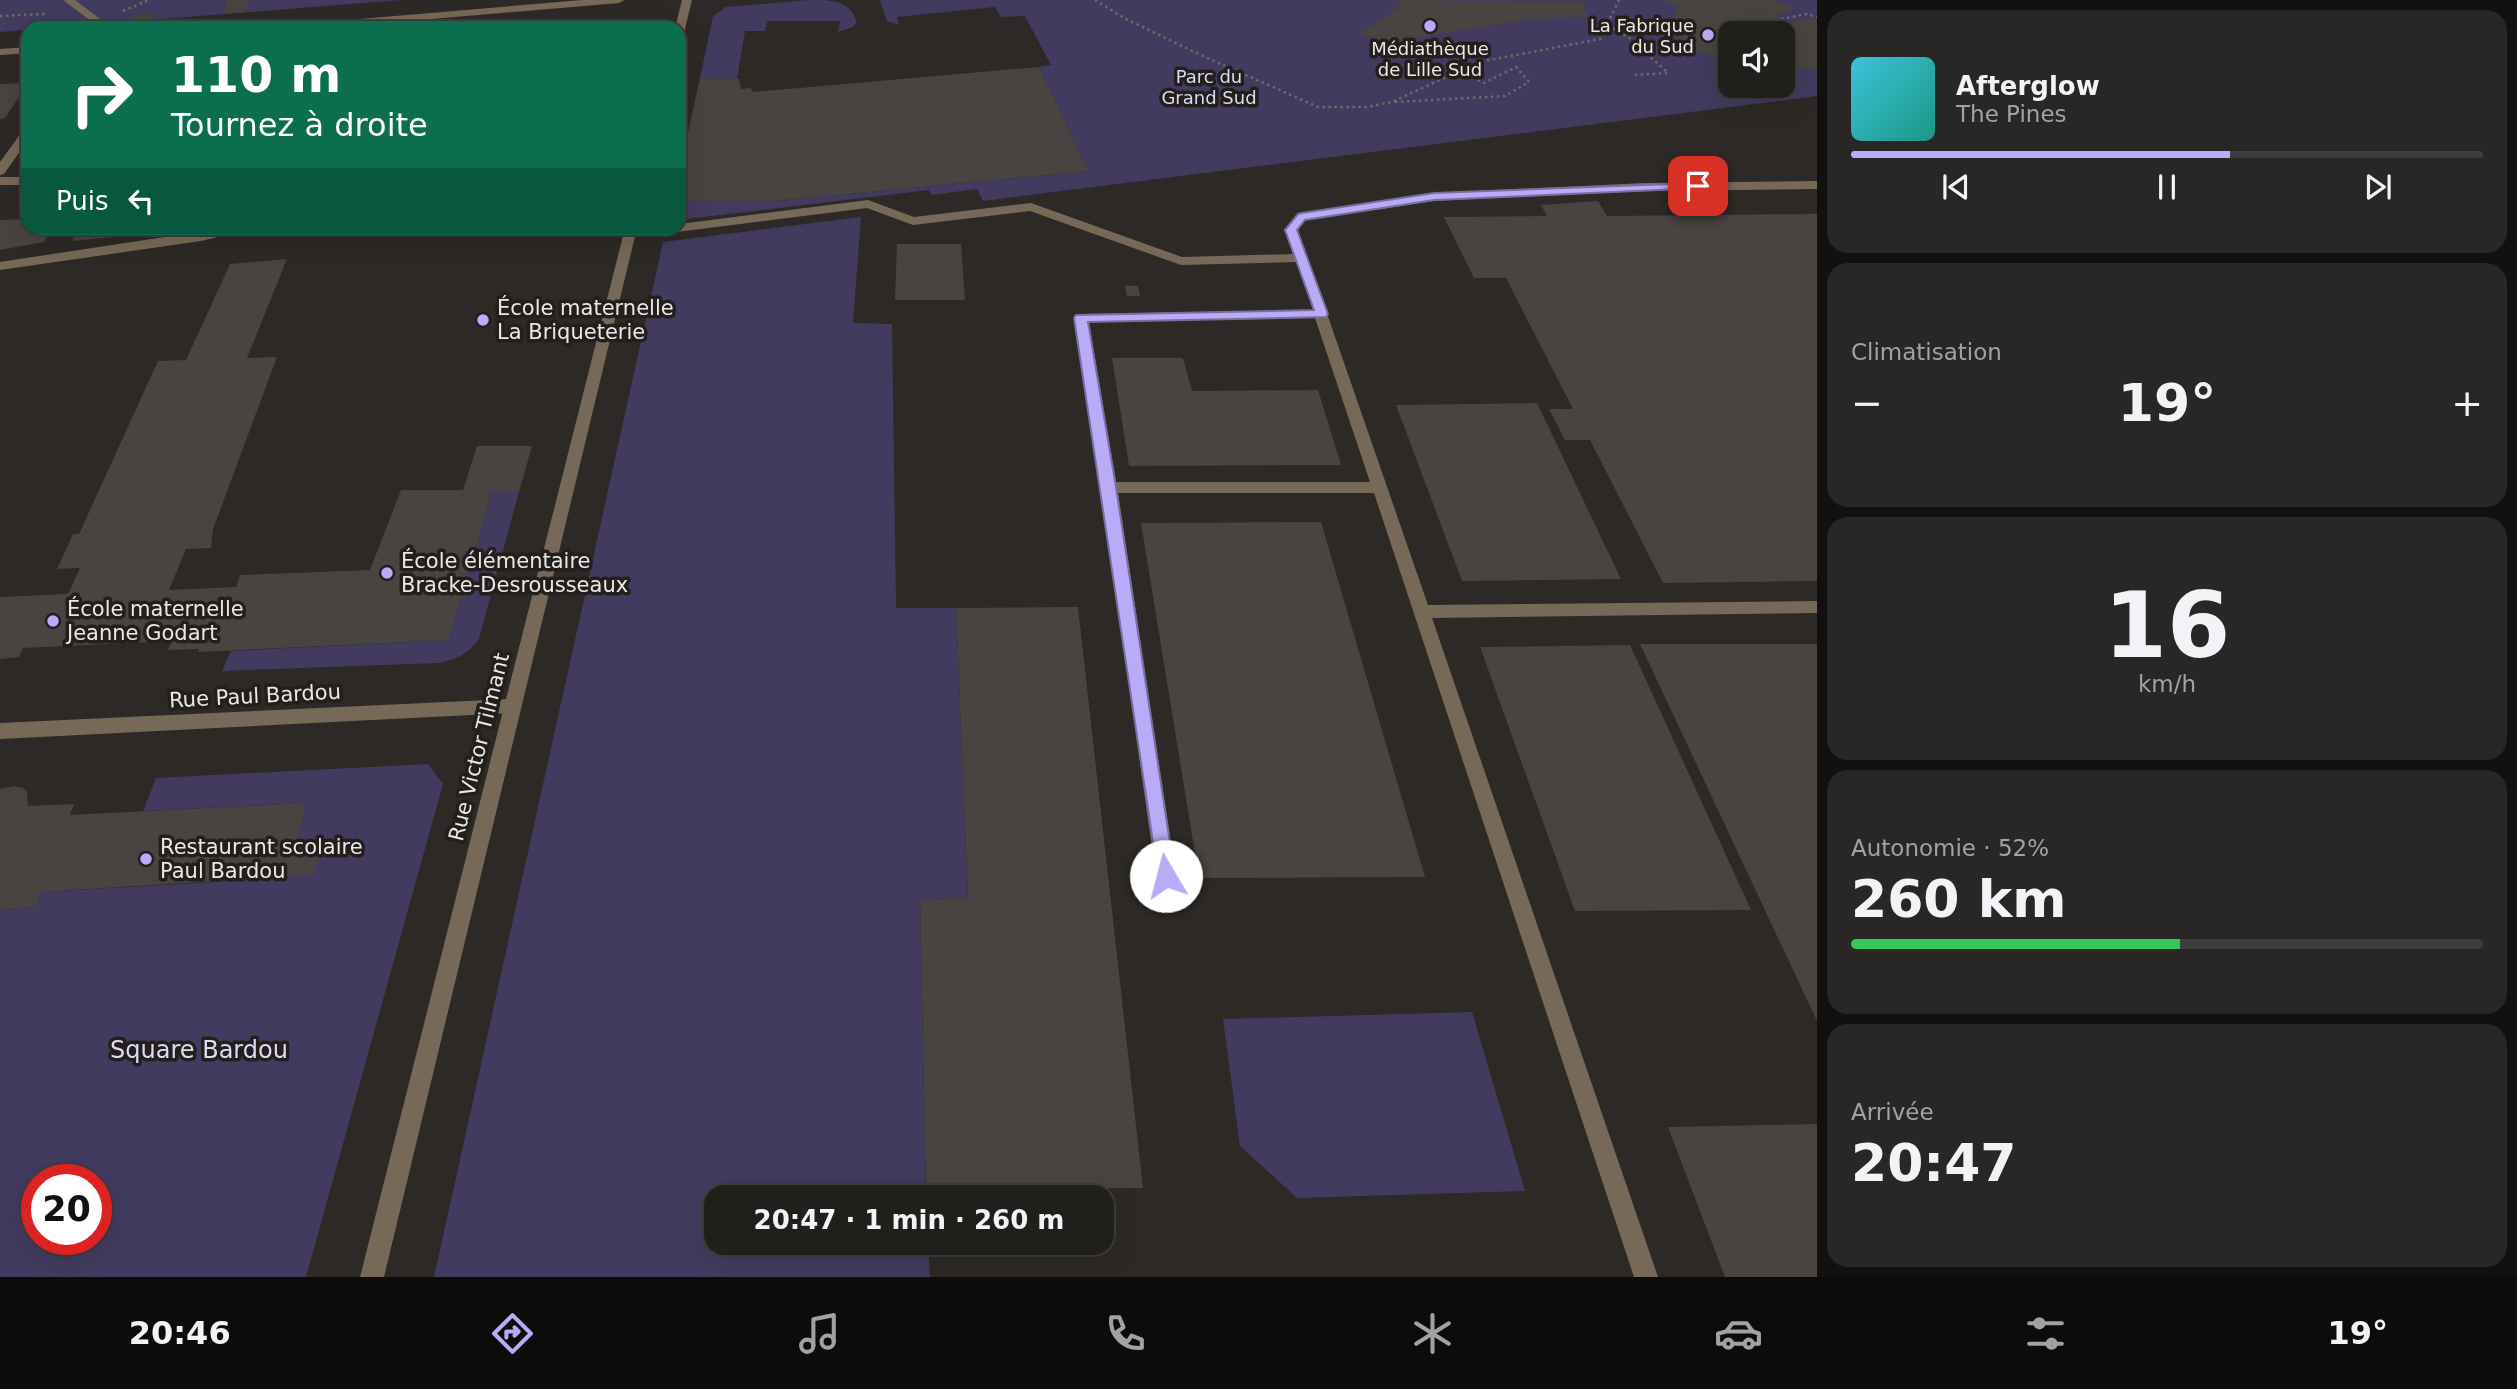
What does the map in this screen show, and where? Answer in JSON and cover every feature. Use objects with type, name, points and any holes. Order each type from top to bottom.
[{"type":"street","points":[[68,0],[99,21]]},
{"type":"street","points":[[372,21],[620,0]]},
{"type":"street","points":[[682,21],[687,0]]},
{"type":"street","points":[[0,52],[21,50]]},
{"type":"street","points":[[0,171],[21,142]]},
{"type":"street","points":[[0,181],[21,181]]},
{"type":"street","points":[[1646,1277],[1291,230],[1302,217],[1434,197],[1644,187],[1817,185]]},
{"type":"street","points":[[686,225],[868,204],[913,221],[1031,207],[1181,261],[1302,258]]},
{"type":"street","points":[[0,265],[209,235]]},
{"type":"street","name":"Rue Victor Tilmant","points":[[372,1277],[629,235]]},
{"type":"street","points":[[1166,876],[1109,487],[1081,318],[1321,314]]},
{"type":"street","points":[[1109,487],[1380,488]]},
{"type":"street","points":[[1422,612],[1817,607]]},
{"type":"street","name":"Rue Paul Bardou","points":[[0,731],[512,706]]},
{"type":"path","points":[[1095,0],[1126,19],[1193,52],[1318,107],[1368,107],[1505,96],[1529,82],[1516,67],[1484,83],[1460,71]]},
{"type":"path","points":[[1392,103],[1479,62],[1600,39],[1619,0]]},
{"type":"path","points":[[1781,19],[1807,14],[1817,17]]},
{"type":"path","points":[[1608,25],[1631,39],[1668,72],[1633,75]]},
{"type":"green space","points":[[0,0],[401,0],[138,21],[21,21],[21,30],[0,32]]},
{"type":"green space","points":[[825,0],[845,5],[857,22],[853,27],[838,32],[840,21],[767,21],[765,31],[745,31],[737,79],[700,78],[713,16],[726,7]]},
{"type":"green space","name":"Parc du Grand Sud","points":[[880,0],[1817,0],[1817,96],[983,201],[977,189],[931,195],[929,190],[686,219],[686,201],[774,201],[1089,171],[1039,67],[1051,65],[1025,16],[1001,17],[995,7],[897,17],[899,25],[887,21]]},
{"type":"green space","points":[[861,217],[853,323],[892,324],[896,608],[956,608],[968,898],[920,899],[926,1185],[704,1185],[704,1255],[929,1255],[930,1277],[434,1277],[663,242]]},
{"type":"green space","points":[[492,492],[519,492],[479,639],[466,653],[438,663],[222,671],[231,651],[449,640]]},
{"type":"green space","name":"Square Bardou","points":[[428,764],[443,784],[306,1277],[0,1277],[0,909],[36,907],[41,892],[288,878],[306,803],[143,811],[156,778]]},
{"type":"green space","points":[[1472,1012],[1525,1191],[1297,1198],[1240,1146],[1223,1019]]},
{"type":"building","points":[[227,0],[250,0],[247,12],[223,14]]},
{"type":"building","name":"Médiathèque de Lille Sud","points":[[1405,0],[1584,2],[1587,17],[1531,19],[1386,43],[1361,33],[1400,7],[1393,4]]},
{"type":"building","name":"La Fabrique du Sud","points":[[1664,0],[1773,0],[1795,8],[1777,16],[1785,21],[1718,21],[1718,58],[1687,47],[1666,47],[1660,40],[1687,36],[1674,25],[1675,13],[1679,7]]},
{"type":"building","points":[[133,15],[155,15],[153,19],[130,21]]},
{"type":"building","name":"La Fabrique du Sud","points":[[1814,18],[1817,21],[1817,70],[1795,68],[1794,21]]},
{"type":"building","points":[[1039,67],[1089,171],[774,201],[686,201],[686,141],[700,78],[739,79],[741,89],[751,88],[752,92]]},
{"type":"building","points":[[21,83],[21,94],[5,118],[0,119],[0,84]]},
{"type":"building","points":[[1598,201],[1607,216],[1817,214],[1817,581],[1663,583],[1590,440],[1565,440],[1549,409],[1573,409],[1506,278],[1474,278],[1444,217],[1547,216],[1541,205]]},
{"type":"building","points":[[21,219],[21,235],[48,235],[44,242],[0,250],[0,220]]},
{"type":"building","points":[[76,235],[131,235],[72,241]]},
{"type":"building","points":[[897,244],[961,244],[965,300],[895,300]]},
{"type":"building","points":[[287,259],[247,358],[277,357],[213,529],[211,548],[186,549],[169,590],[236,587],[240,575],[370,570],[401,490],[463,490],[477,446],[532,446],[519,492],[492,492],[449,640],[198,652],[199,649],[168,650],[172,641],[23,648],[19,657],[0,659],[0,597],[68,594],[80,568],[57,569],[73,534],[79,534],[158,361],[186,360],[230,264]]},
{"type":"building","points":[[1125,286],[1138,286],[1140,296],[1127,296]]},
{"type":"building","points":[[1112,358],[1183,358],[1192,391],[1318,390],[1341,465],[1129,466]]},
{"type":"building","points":[[1537,403],[1621,579],[1462,581],[1396,405]]},
{"type":"building","points":[[1321,522],[1425,877],[1199,878],[1141,523]]},
{"type":"building","points":[[1078,607],[1143,1188],[1114,1188],[1114,1185],[926,1185],[920,899],[968,898],[956,608]]},
{"type":"building","points":[[1640,644],[1817,644],[1817,1021]]},
{"type":"building","points":[[1630,645],[1751,910],[1575,911],[1480,647]]},
{"type":"building","name":"Restaurant scolaire Paul Bardou","points":[[14,786],[27,792],[28,806],[74,804],[70,815],[306,803],[297,841],[322,840],[314,875],[41,892],[36,907],[0,909],[0,789]]},
{"type":"building","points":[[1817,1124],[1817,1277],[1725,1277],[1668,1127]]},
{"type":"place","name":"Médiathèque de Lille Sud","points":[[1430,26]]},
{"type":"place","name":"La Fabrique du Sud","points":[[1708,35]]},
{"type":"place","name":"École maternelle La Briqueterie","points":[[483,320]]},
{"type":"place","name":"École élémentaire Bracke-Desrousseaux","points":[[387,573]]},
{"type":"place","name":"École maternelle Jeanne Godart","points":[[53,621]]},
{"type":"place","name":"Restaurant scolaire Paul Bardou","points":[[146,859]]},
{"type":"route","points":[[1166,876],[1109,487],[1081,318],[1321,314],[1291,230],[1302,217],[1434,197],[1698,186]]}]
